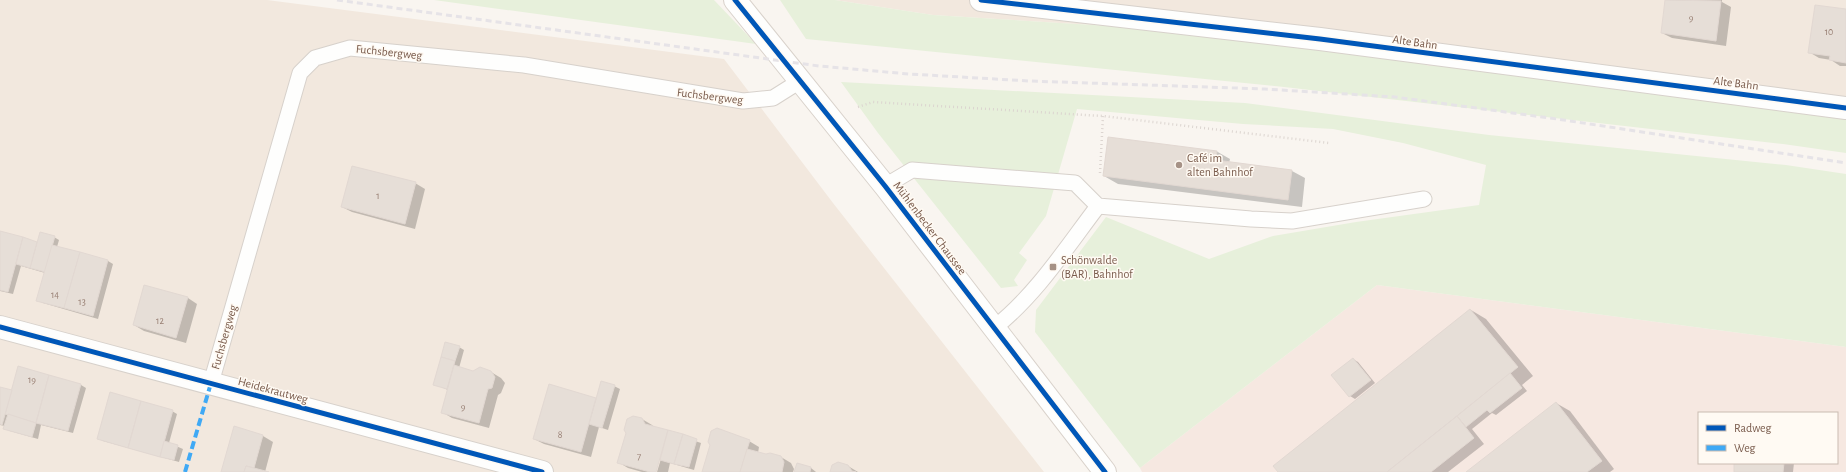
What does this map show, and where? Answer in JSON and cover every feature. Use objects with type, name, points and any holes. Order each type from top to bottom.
[{"type":"street","name":"Mühlenbecker Chaussee","points":[[735,0],[885,186],[1105,472]]},
{"type":"street","name":"Alte Bahn","points":[[981,0],[1320,39],[1846,108]]},
{"type":"street","name":"Heidekrautweg","points":[[0,327],[542,472]]},
{"type":"lane","name":"Fuchsbergweg","points":[[211,383],[300,72],[316,58],[350,48],[524,65],[743,101],[773,98],[800,80]]},
{"type":"lane","points":[[885,186],[912,170],[1075,183],[1098,206],[1292,221],[1424,199]]},
{"type":"lane","points":[[994,328],[1012,314],[1052,267],[1098,206]]},
{"type":"path","points":[[852,109],[873,102],[1103,116],[1329,143]]},
{"type":"path","points":[[1098,206],[1103,116]]},
{"type":"shaded area","points":[[0,0],[267,0],[724,59],[833,203],[1044,472],[0,472]]},
{"type":"shaded area","points":[[835,0],[1846,0],[1846,114],[1454,63],[1429,66],[1410,59],[1272,36],[933,15]]},
{"type":"shaded area","points":[[1377,285],[1846,347],[1846,472],[1142,472],[1140,468]]},
{"type":"green space","points":[[434,0],[714,0],[756,44]]},
{"type":"green space","points":[[780,0],[835,0],[933,15],[1272,36],[1410,59],[1429,66],[1454,63],[1846,114],[1846,153],[1783,144],[1284,87],[806,39]]},
{"type":"green space","points":[[841,82],[1245,103],[1489,135],[1786,165],[1846,174],[1846,347],[1377,285],[1140,468],[1035,332],[1036,310],[1106,217],[1209,259],[1273,236],[1356,222],[1479,205],[1486,165],[1403,143],[1333,129],[1243,124],[1077,109],[1046,216],[1019,253],[1027,260],[1014,280],[1018,286],[1001,288],[878,133]]},
{"type":"building","points":[[1665,0],[1721,1],[1716,41],[1661,33]]},
{"type":"building","points":[[1815,5],[1846,9],[1846,63],[1829,60],[1830,56],[1808,53]]},
{"type":"building","name":"Café im alten Bahnhof","points":[[1108,137],[1217,151],[1216,160],[1292,170],[1288,200],[1103,176]]},
{"type":"building","points":[[352,166],[416,182],[405,224],[341,207]]},
{"type":"building","points":[[0,231],[23,237],[8,292],[0,290]]},
{"type":"building","points":[[40,232],[55,236],[45,272],[30,268]]},
{"type":"building","points":[[23,237],[37,242],[30,268],[16,264]]},
{"type":"building","points":[[52,245],[80,252],[64,308],[36,301]]},
{"type":"building","points":[[80,252],[108,260],[93,316],[64,308]]},
{"type":"building","points":[[144,285],[188,297],[176,338],[133,325]]},
{"type":"building","points":[[1470,309],[1518,367],[1387,472],[1278,472],[1273,466]]},
{"type":"building","points":[[445,342],[460,346],[455,361],[441,357]]},
{"type":"building","points":[[441,357],[455,361],[447,389],[433,385]]},
{"type":"building","points":[[1353,358],[1371,380],[1349,397],[1331,375]]},
{"type":"building","points":[[454,365],[473,371],[480,367],[491,371],[495,377],[492,388],[488,389],[479,423],[441,413]]},
{"type":"building","points":[[18,366],[49,375],[36,423],[5,414]]},
{"type":"building","points":[[1510,373],[1522,388],[1490,413],[1487,410],[1466,427],[1457,416]]},
{"type":"building","points":[[49,375],[81,384],[68,431],[36,423]]},
{"type":"building","points":[[601,381],[615,385],[602,428],[589,424]]},
{"type":"building","points":[[549,384],[596,398],[581,452],[533,439]]},
{"type":"building","points":[[0,387],[12,390],[2,425],[0,424]]},
{"type":"building","points":[[110,392],[141,401],[128,448],[97,439]]},
{"type":"building","points":[[141,401],[173,410],[160,457],[128,448]]},
{"type":"building","points":[[1556,402],[1602,461],[1587,472],[1466,472]]},
{"type":"building","points":[[8,414],[36,423],[32,437],[3,429]]},
{"type":"building","points":[[633,416],[642,418],[645,424],[668,430],[656,472],[650,472],[617,463],[626,433],[624,430],[627,419]]},
{"type":"building","points":[[1457,416],[1474,438],[1431,472],[1387,472]]},
{"type":"building","points":[[234,426],[263,435],[254,468],[246,466],[244,472],[221,472]]},
{"type":"building","points":[[717,428],[750,440],[740,472],[702,472],[710,445],[708,442],[711,431]]},
{"type":"building","points":[[668,430],[683,434],[674,464],[660,460]]},
{"type":"building","points":[[683,434],[697,439],[689,467],[674,464]]},
{"type":"building","points":[[164,441],[178,445],[174,460],[160,457]]},
{"type":"building","points":[[747,449],[781,456],[784,462],[782,472],[740,472]]},
{"type":"building","points":[[838,462],[848,465],[852,471],[856,472],[830,472],[832,465]]},
{"type":"building","points":[[797,463],[811,467],[810,472],[794,472]]},
{"type":"building","points":[[1734,464],[1784,464],[1783,472],[1734,472]]},
{"type":"building","points":[[246,466],[254,468],[269,472],[244,472]]},
{"type":"railway","points":[[337,0],[819,66],[909,74],[1029,81],[1265,89],[1395,97],[1557,119],[1846,163]]},
{"type":"marked path","points":[[185,472],[211,383]]},
{"type":"cycle path","points":[[735,0],[885,186],[1105,472]]},
{"type":"cycle path","points":[[981,0],[1320,39],[1846,108]]},
{"type":"cycle path","points":[[0,327],[542,472]]},
{"type":"place","name":"Café im alten Bahnhof","points":[[1179,165]]},
{"type":"place","name":"Schönwalde (BAR), Bahnhof","points":[[1053,267]]}]
